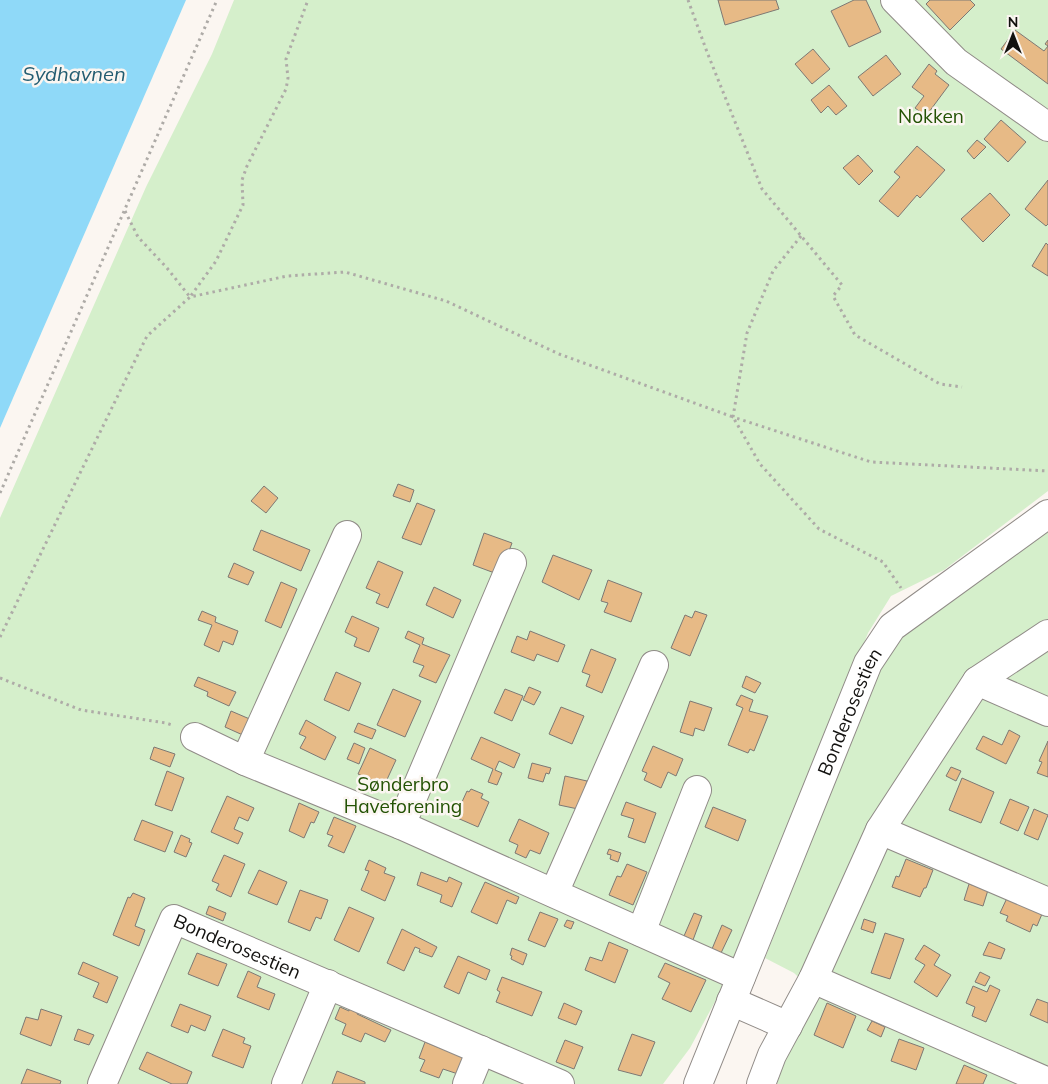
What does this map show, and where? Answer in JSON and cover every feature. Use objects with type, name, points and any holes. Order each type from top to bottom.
[{"type":"lane","points":[[895,0],[956,62],[1045,119]]},
{"type":"lane","name":"Bonderosestien","points":[[698,1084],[868,663],[892,627],[1048,514]]},
{"type":"lane","points":[[245,761],[347,535]]},
{"type":"lane","points":[[401,825],[512,563]]},
{"type":"lane","points":[[761,1084],[788,1026],[813,979],[880,830],[977,681],[1048,634]]},
{"type":"lane","points":[[554,893],[654,665]]},
{"type":"lane","points":[[977,681],[1048,712]]},
{"type":"lane","points":[[195,737],[245,761],[401,825],[641,932],[736,989],[788,1026]]},
{"type":"lane","points":[[641,932],[697,790]]},
{"type":"lane","points":[[880,830],[1048,902]]},
{"type":"lane","name":"Bonderosestien","points":[[102,1084],[174,919],[560,1084]]},
{"type":"lane","points":[[813,979],[1048,1082]]},
{"type":"lane","name":"Bonderosestien","points":[[286,1084],[328,984]]},
{"type":"lane","points":[[467,1084],[481,1050]]},
{"type":"path","points":[[0,492],[217,0]]},
{"type":"path","points":[[0,637],[147,336],[190,297],[216,261],[243,205],[242,180],[247,166],[286,89],[288,78],[286,59],[308,0]]},
{"type":"path","points":[[688,0],[762,189],[842,285],[833,296],[855,335],[940,384],[962,387]]},
{"type":"path","points":[[125,212],[138,237],[167,268],[190,297]]},
{"type":"path","points":[[801,236],[773,271],[747,333],[733,417],[760,464],[819,528],[883,562],[916,609]]},
{"type":"path","points":[[190,297],[286,276],[345,272],[446,301],[559,354],[733,417],[871,462],[1048,471]]},
{"type":"path","points":[[0,678],[81,710],[166,723],[195,737]]},
{"type":"green space","points":[[234,0],[1048,0],[1048,491],[944,570],[891,596],[868,633],[738,959],[690,1048],[663,1084],[0,1084],[0,518],[146,187],[212,54]]},
{"type":"green space","points":[[1048,526],[1048,1084],[777,1084],[786,1055],[816,994],[794,973],[765,958],[879,667],[901,635]]},
{"type":"water","name":"Sydhavnen","points":[[0,0],[186,0],[0,428]]},
{"type":"building","points":[[718,0],[776,0],[779,9],[725,25]]},
{"type":"building","points":[[854,0],[866,0],[881,32],[849,47],[831,11]]},
{"type":"building","points":[[930,0],[970,0],[975,5],[950,30],[926,4]]},
{"type":"building","points":[[1015,30],[1044,51],[1048,46],[1048,84],[1001,49]]},
{"type":"building","points":[[813,49],[830,69],[812,84],[795,64]]},
{"type":"building","points":[[886,55],[901,74],[873,96],[858,77]]},
{"type":"building","points":[[929,64],[937,71],[935,74],[949,85],[926,116],[915,108],[924,96],[912,87]]},
{"type":"building","points":[[829,85],[847,106],[836,115],[828,106],[821,113],[811,100]]},
{"type":"building","points":[[1001,120],[1026,142],[1008,162],[984,139]]},
{"type":"building","points":[[977,140],[986,147],[974,159],[967,151]]},
{"type":"building","points":[[917,146],[945,170],[920,198],[917,195],[898,217],[879,201],[900,177],[894,172]]},
{"type":"building","points":[[858,155],[873,171],[859,185],[843,168]]},
{"type":"building","points":[[1048,180],[1048,224],[1046,226],[1025,209]]},
{"type":"building","points":[[990,193],[1010,215],[983,242],[961,219]]},
{"type":"building","points":[[1046,243],[1048,245],[1048,276],[1032,266]]},
{"type":"building","points":[[398,484],[414,490],[410,502],[393,496]]},
{"type":"building","points":[[264,486],[278,498],[266,513],[251,501]]},
{"type":"building","points":[[417,503],[435,510],[421,545],[402,538]]},
{"type":"building","points":[[261,530],[310,550],[301,571],[253,550]]},
{"type":"building","points":[[484,533],[512,543],[500,575],[473,565]]},
{"type":"building","points":[[553,555],[592,570],[579,600],[542,582]]},
{"type":"building","points":[[378,561],[403,572],[388,608],[376,603],[380,594],[366,588]]},
{"type":"building","points":[[234,563],[254,572],[248,585],[228,577]]},
{"type":"building","points":[[608,580],[642,593],[631,622],[604,612],[608,603],[601,601]]},
{"type":"building","points":[[281,582],[297,589],[281,628],[265,621]]},
{"type":"building","points":[[434,587],[461,600],[453,618],[426,605]]},
{"type":"building","points":[[202,611],[216,617],[215,622],[238,631],[233,645],[223,641],[219,652],[204,645],[212,625],[198,620]]},
{"type":"building","points":[[695,611],[707,615],[690,656],[671,648],[685,615],[692,618]]},
{"type":"building","points":[[352,616],[379,628],[369,652],[354,646],[357,638],[345,632]]},
{"type":"building","points":[[408,631],[424,638],[422,644],[450,655],[436,683],[419,676],[424,666],[413,662],[420,645],[405,638]]},
{"type":"building","points":[[530,631],[565,645],[558,662],[537,654],[534,661],[511,652],[517,636],[527,640]]},
{"type":"building","points":[[591,649],[616,659],[602,693],[586,686],[590,675],[582,672]]},
{"type":"building","points":[[336,672],[361,683],[349,711],[324,700]]},
{"type":"building","points":[[746,676],[761,683],[755,693],[742,687]]},
{"type":"building","points":[[198,677],[236,692],[229,706],[207,696],[208,692],[194,686]]},
{"type":"building","points":[[529,687],[541,692],[534,705],[523,700]]},
{"type":"building","points":[[393,689],[421,701],[405,737],[377,725]]},
{"type":"building","points":[[505,689],[523,696],[512,721],[494,713]]},
{"type":"building","points":[[741,695],[753,700],[749,711],[768,716],[754,751],[750,749],[748,753],[728,745],[743,708],[736,705]]},
{"type":"building","points":[[690,701],[712,708],[704,731],[695,728],[693,736],[680,732]]},
{"type":"building","points":[[561,707],[584,716],[572,744],[549,734]]},
{"type":"building","points":[[231,711],[252,720],[245,736],[225,727]]},
{"type":"building","points":[[306,720],[336,737],[325,760],[300,748],[306,737],[299,734]]},
{"type":"building","points":[[358,723],[376,730],[372,739],[354,732]]},
{"type":"building","points":[[1009,730],[1020,736],[1006,764],[976,749],[983,736],[1002,745]]},
{"type":"building","points":[[481,737],[520,754],[514,768],[499,761],[495,770],[502,773],[497,785],[488,782],[493,769],[471,759]]},
{"type":"building","points":[[1048,741],[1048,777],[1037,773],[1042,762],[1039,761]]},
{"type":"building","points":[[354,743],[365,748],[359,764],[347,759]]},
{"type":"building","points":[[653,746],[683,759],[676,776],[668,772],[661,788],[644,780],[647,773],[642,771]]},
{"type":"building","points":[[154,747],[175,754],[170,767],[150,759]]},
{"type":"building","points":[[370,748],[396,760],[384,786],[358,774]]},
{"type":"building","points":[[532,763],[551,768],[549,774],[546,773],[543,782],[528,778]]},
{"type":"building","points":[[951,767],[961,771],[956,781],[946,776]]},
{"type":"building","points":[[167,771],[184,778],[172,811],[155,805]]},
{"type":"building","points":[[565,776],[587,781],[578,809],[559,805]]},
{"type":"building","points":[[962,778],[994,792],[981,823],[949,810]]},
{"type":"building","points":[[471,789],[483,794],[481,798],[489,802],[478,827],[455,817],[467,791],[469,792]]},
{"type":"building","points":[[227,796],[254,808],[248,821],[239,817],[234,829],[243,833],[238,844],[211,832]]},
{"type":"building","points":[[1010,799],[1029,807],[1018,831],[1000,823]]},
{"type":"building","points":[[626,802],[656,813],[645,843],[628,837],[634,819],[621,815]]},
{"type":"building","points":[[299,803],[319,812],[314,823],[311,822],[304,838],[289,831]]},
{"type":"building","points":[[713,807],[746,820],[738,841],[705,827]]},
{"type":"building","points":[[1034,809],[1048,815],[1038,840],[1024,834]]},
{"type":"building","points":[[334,817],[356,826],[344,853],[328,846],[333,836],[327,834]]},
{"type":"building","points":[[519,819],[549,833],[540,854],[530,850],[526,858],[515,853],[518,845],[509,841]]},
{"type":"building","points":[[142,820],[173,832],[165,852],[134,840]]},
{"type":"building","points":[[181,835],[190,839],[189,842],[192,843],[186,857],[174,852]]},
{"type":"building","points":[[609,849],[621,853],[618,862],[610,859],[611,855],[607,854]]},
{"type":"building","points":[[224,855],[245,864],[231,897],[216,890],[219,884],[212,881]]},
{"type":"building","points":[[906,859],[933,870],[926,888],[924,888],[920,897],[892,887],[896,876],[899,877]]},
{"type":"building","points":[[369,860],[386,868],[384,873],[395,877],[385,901],[361,890],[369,871],[365,870]]},
{"type":"building","points":[[627,864],[647,872],[633,905],[609,895],[617,876],[621,877]]},
{"type":"building","points":[[259,870],[287,882],[277,905],[248,893]]},
{"type":"building","points":[[421,872],[447,882],[449,877],[462,883],[452,907],[440,902],[442,895],[417,885]]},
{"type":"building","points":[[485,882],[519,897],[516,904],[507,900],[497,924],[471,912]]},
{"type":"building","points":[[969,884],[988,890],[983,906],[964,900]]},
{"type":"building","points":[[300,890],[328,900],[321,919],[316,917],[310,931],[288,922]]},
{"type":"building","points":[[133,893],[145,898],[135,926],[145,930],[139,946],[113,935],[128,897],[130,898]]},
{"type":"building","points":[[1007,898],[1042,914],[1037,926],[1033,924],[1030,932],[1006,921],[1008,916],[1000,913]]},
{"type":"building","points":[[209,906],[226,913],[223,921],[206,914]]},
{"type":"building","points":[[349,907],[374,918],[359,952],[334,940]]},
{"type":"building","points":[[540,912],[558,919],[545,947],[528,940]]},
{"type":"building","points":[[694,913],[702,916],[693,940],[684,936]]},
{"type":"building","points":[[864,919],[876,923],[873,933],[861,929]]},
{"type":"building","points":[[567,920],[574,922],[571,929],[564,926]]},
{"type":"building","points":[[722,925],[732,930],[721,953],[712,949]]},
{"type":"building","points":[[402,929],[437,947],[432,957],[419,952],[420,949],[415,947],[404,971],[387,963]]},
{"type":"building","points":[[885,933],[904,939],[890,979],[871,973]]},
{"type":"building","points":[[609,942],[628,950],[615,983],[585,970],[590,957],[602,961]]},
{"type":"building","points":[[989,942],[1005,949],[1001,959],[983,955]]},
{"type":"building","points":[[924,945],[940,955],[934,965],[951,975],[937,997],[914,982],[925,965],[915,959]]},
{"type":"building","points":[[512,948],[527,954],[523,965],[511,959]]},
{"type":"building","points":[[197,953],[227,964],[218,986],[188,974]]},
{"type":"building","points":[[458,956],[490,970],[486,980],[468,972],[459,994],[444,987]]},
{"type":"building","points":[[83,962],[118,977],[107,1003],[93,997],[99,983],[78,974]]},
{"type":"building","points":[[665,963],[706,980],[691,1012],[662,999],[670,983],[658,977]]},
{"type":"building","points":[[248,971],[261,977],[257,987],[275,994],[269,1010],[237,997]]},
{"type":"building","points":[[980,972],[990,977],[985,986],[975,982]]},
{"type":"building","points":[[502,977],[542,992],[532,1016],[496,1002],[500,992],[497,990]]},
{"type":"building","points":[[990,985],[1000,990],[986,1022],[972,1016],[975,1007],[966,1003],[973,986],[987,992]]},
{"type":"building","points":[[1037,999],[1048,1003],[1048,1023],[1030,1015]]},
{"type":"building","points":[[564,1003],[582,1011],[576,1025],[558,1018]]},
{"type":"building","points":[[827,1003],[856,1016],[843,1048],[814,1035]]},
{"type":"building","points":[[180,1004],[211,1016],[205,1031],[191,1025],[188,1033],[171,1026]]},
{"type":"building","points":[[340,1007],[349,1011],[350,1007],[358,1011],[357,1014],[391,1030],[385,1042],[365,1033],[361,1042],[342,1034],[346,1024],[335,1019]]},
{"type":"building","points":[[41,1009],[62,1016],[51,1046],[20,1034],[26,1017],[38,1020]]},
{"type":"building","points":[[872,1021],[885,1027],[881,1037],[867,1030]]},
{"type":"building","points":[[78,1029],[94,1035],[89,1045],[74,1040]]},
{"type":"building","points":[[223,1029],[245,1038],[243,1043],[251,1046],[243,1068],[212,1056]]},
{"type":"building","points":[[632,1034],[655,1042],[641,1076],[618,1070]]},
{"type":"building","points":[[899,1039],[924,1048],[916,1070],[891,1061]]},
{"type":"building","points":[[565,1040],[583,1047],[574,1069],[556,1062]]},
{"type":"building","points":[[425,1042],[465,1058],[458,1074],[443,1069],[439,1078],[420,1071],[425,1060],[419,1058]]},
{"type":"building","points":[[147,1052],[192,1072],[187,1084],[172,1084],[139,1069]]},
{"type":"building","points":[[964,1065],[987,1075],[983,1084],[956,1084]]},
{"type":"building","points":[[27,1069],[61,1081],[60,1084],[21,1084]]},
{"type":"building","points":[[337,1071],[365,1082],[365,1084],[332,1084]]},
{"type":"park label","name":"Nokken","points":[[931,116]]},
{"type":"park label","name":"Sønderbro Haveforening","points":[[403,795]]}]
